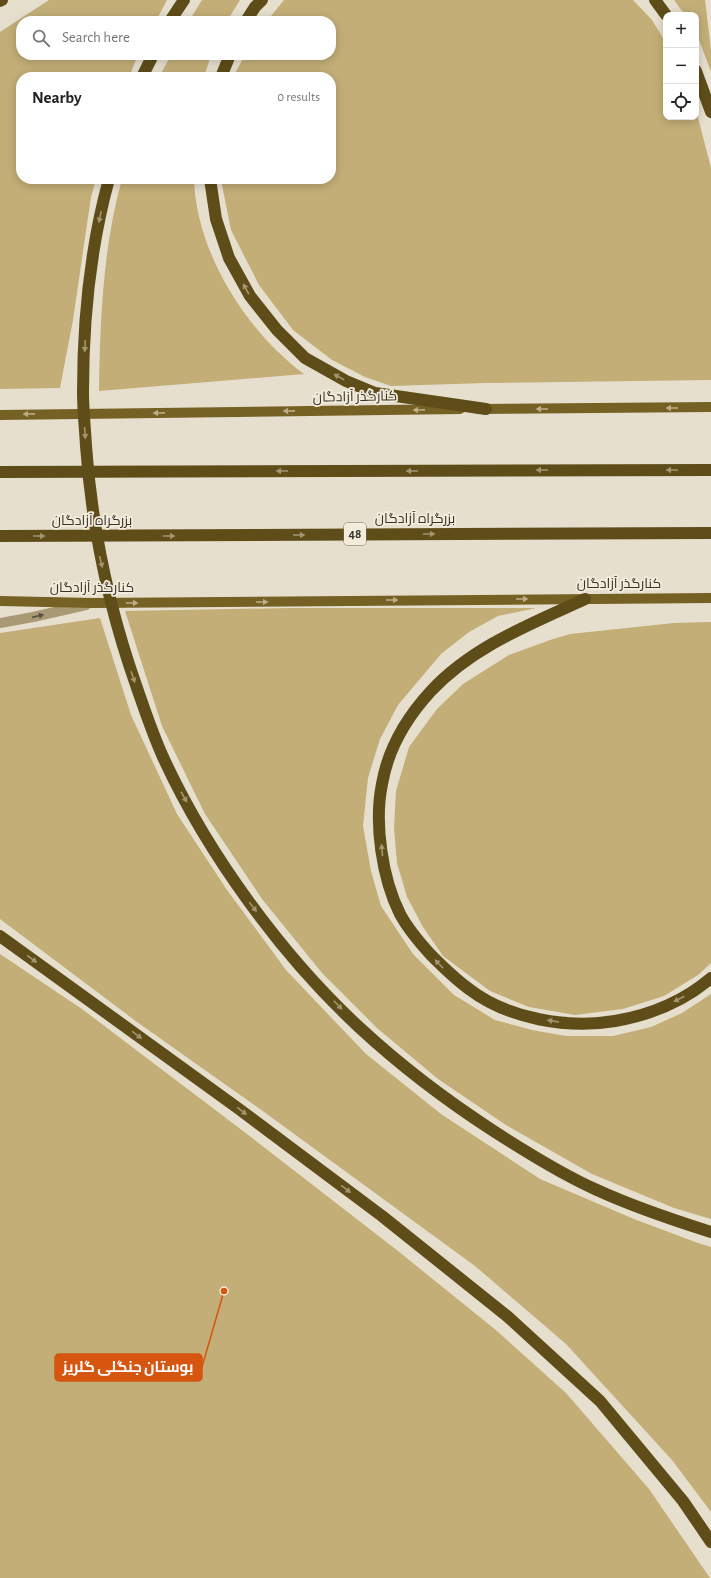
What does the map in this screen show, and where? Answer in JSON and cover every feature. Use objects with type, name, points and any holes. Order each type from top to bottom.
[{"type":"highway","points":[[173,16],[184,0]]},
{"type":"highway","points":[[250,16],[262,0]]},
{"type":"highway","points":[[655,0],[664,12]]},
{"type":"highway","points":[[144,72],[150,60]]},
{"type":"highway","points":[[223,72],[228,60]]},
{"type":"highway","points":[[699,79],[711,112]]},
{"type":"highway","points":[[108,184],[95,244],[87,310],[83,394],[89,485],[98,551],[120,641],[162,755],[197,822],[242,892],[295,959],[358,1027],[431,1088],[515,1145],[561,1172],[598,1190],[632,1204],[711,1232]]},
{"type":"highway","points":[[211,184],[216,219],[229,258],[250,296],[277,330],[305,358],[346,381],[376,393],[486,409]]},
{"type":"highway","points":[[0,472],[711,470]]},
{"type":"highway","name":"بزرگراه آزادگان","points":[[0,536],[711,533]]},
{"type":"highway","points":[[585,599],[495,642],[456,667],[431,691],[406,722],[391,752],[382,784],[379,822],[382,858],[389,888],[401,916],[419,942],[442,967],[470,990],[500,1006],[532,1018],[570,1024],[600,1023],[630,1018],[662,1008],[686,996],[711,978]]},
{"type":"highway","points":[[0,936],[264,1128],[382,1216],[507,1316],[600,1401],[683,1501],[711,1542]]},
{"type":"main road","name":"کنارگذر آزادگان","points":[[0,415],[711,407]]},
{"type":"main road","name":"کنارگذر آزادگان","points":[[0,601],[93,603],[711,598]]},
{"type":"street","points":[[0,623],[93,603]]},
{"type":"shaded area","points":[[49,0],[167,0],[159,16],[24,16]]},
{"type":"shaded area","points":[[202,0],[240,0],[230,16],[192,16]]},
{"type":"shaded area","points":[[284,0],[633,0],[652,20],[663,38],[663,120],[699,120],[711,168],[711,380],[486,383],[391,386],[365,377],[332,360],[293,330],[259,285],[231,230],[222,184],[336,184],[336,72],[236,72],[242,60],[336,60],[336,16],[271,16]]},
{"type":"shaded area","points":[[674,0],[705,0],[711,49],[711,72],[699,40],[699,12],[683,12]]},
{"type":"shaded area","points":[[16,22],[16,60],[136,60],[131,72],[16,72],[16,184],[95,184],[91,197],[73,320],[60,388],[0,389],[0,32]]},
{"type":"shaded area","points":[[168,60],[209,60],[206,72],[162,72]]},
{"type":"shaded area","points":[[121,184],[195,184],[197,207],[204,234],[214,261],[228,288],[244,313],[263,336],[304,374],[99,391],[100,337],[104,284],[116,205]]},
{"type":"shaded area","points":[[290,608],[536,608],[498,616],[469,632],[441,654],[398,705],[380,739],[368,778],[363,826],[371,871],[381,906],[413,954],[454,995],[495,1020],[532,1030],[566,1036],[613,1036],[651,1027],[682,1013],[711,994],[711,1219],[674,1208],[592,1174],[506,1125],[438,1079],[377,1028],[322,973],[262,899],[205,814],[162,726],[125,611]]},
{"type":"shaded area","points":[[100,618],[131,715],[177,814],[227,890],[286,970],[366,1054],[441,1114],[540,1179],[634,1219],[711,1247],[711,1512],[672,1460],[566,1344],[475,1266],[260,1109],[137,1022],[0,919],[0,633]]},
{"type":"shaded area","points":[[711,622],[711,963],[698,975],[664,996],[623,1009],[575,1015],[529,1007],[490,991],[443,956],[423,927],[407,897],[397,863],[394,828],[396,791],[409,747],[437,709],[463,684],[509,655],[570,634],[674,623]]},
{"type":"shaded area","points":[[0,954],[82,1009],[247,1134],[398,1251],[497,1331],[566,1393],[649,1489],[710,1578],[0,1578]]},
{"type":"place","name":"بوستان جنگلی گلریز","points":[[224,1291]]}]
